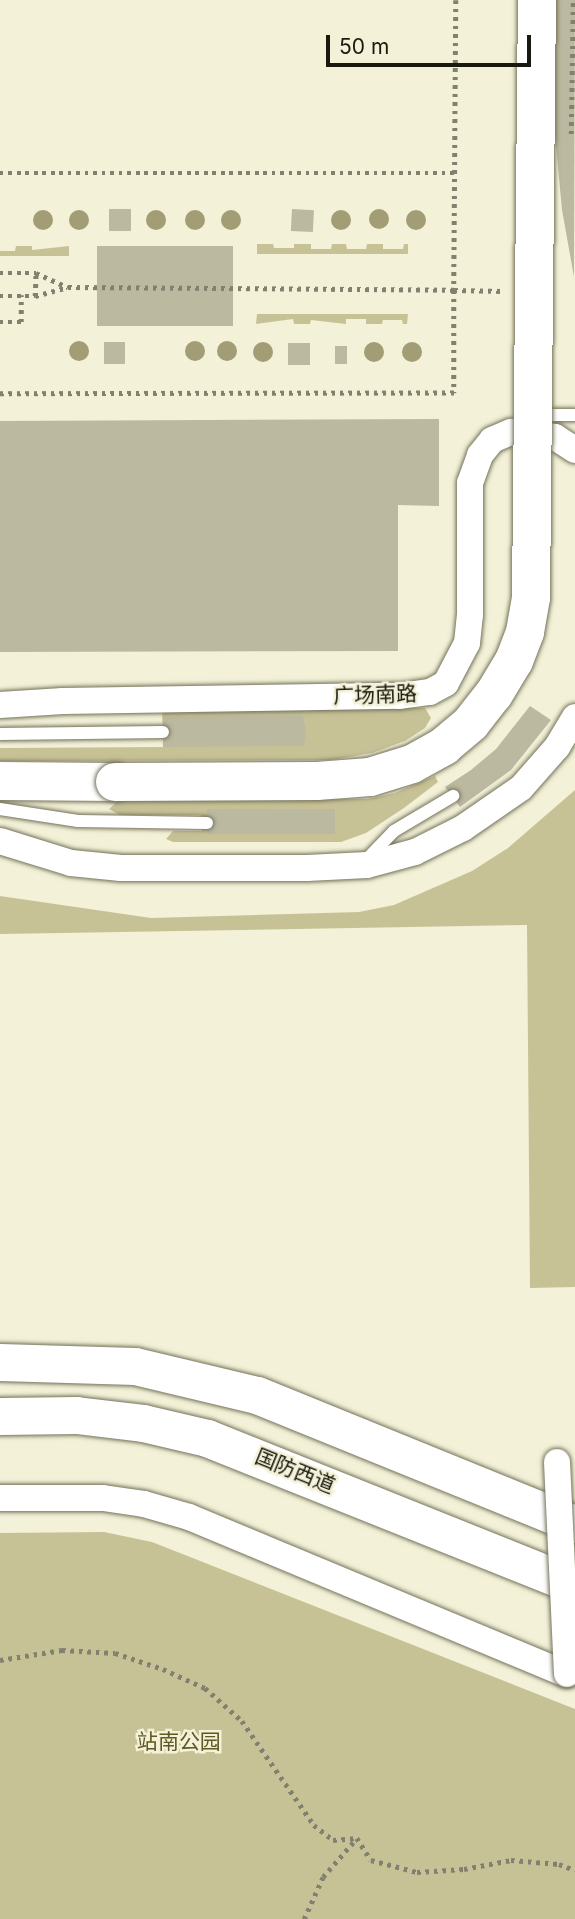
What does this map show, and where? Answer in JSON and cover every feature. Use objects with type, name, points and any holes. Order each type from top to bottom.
[{"type":"main road","points":[[0,781],[317,781],[370,776],[412,764],[444,746],[471,723],[494,694],[514,662],[525,632],[531,598],[537,0]]},
{"type":"main road","points":[[0,1362],[135,1366],[257,1395],[575,1524]]},
{"type":"main road","name":"国防西道","points":[[0,1416],[76,1415],[143,1423],[207,1438],[575,1585]]},
{"type":"street","name":"广场南路","points":[[0,705],[63,701],[400,696],[430,692],[446,683],[467,643],[470,614],[470,483],[480,454],[492,440],[511,432],[555,437],[575,450]]},
{"type":"street","points":[[0,841],[71,863],[121,868],[307,868],[361,865],[415,852],[463,828],[520,788],[557,747],[575,716]]},
{"type":"street","points":[[0,1498],[103,1499],[144,1504],[189,1517],[567,1674],[557,1462]]},
{"type":"lane","points":[[531,415],[575,415]]},
{"type":"lane","points":[[0,734],[163,732]]},
{"type":"lane","points":[[361,865],[394,831],[453,796]]},
{"type":"lane","points":[[0,809],[78,821],[207,822]]},
{"type":"path","points":[[0,394],[454,393],[456,0]]},
{"type":"path","points":[[571,146],[573,0]]},
{"type":"path","points":[[0,173],[454,173]]},
{"type":"path","points":[[0,273],[36,273],[68,287]]},
{"type":"path","points":[[35,296],[36,273]]},
{"type":"path","points":[[0,296],[35,296],[68,287],[506,291]]},
{"type":"path","points":[[0,322],[21,322],[21,296]]},
{"type":"path","points":[[0,1660],[62,1650],[115,1653],[163,1669],[205,1688],[242,1721],[314,1825],[333,1840],[357,1838]]},
{"type":"path","points":[[357,1838],[371,1860],[417,1872],[464,1869],[511,1860],[559,1864],[575,1870]]},
{"type":"path","points":[[304,1919],[323,1877],[357,1838]]},
{"type":"green space","points":[[257,244],[273,244],[274,248],[294,248],[294,244],[311,244],[311,249],[331,249],[332,244],[346,244],[347,249],[366,249],[367,244],[383,244],[383,249],[403,249],[404,244],[408,244],[408,254],[257,254]]},
{"type":"green space","points":[[16,246],[32,246],[32,250],[69,246],[69,256],[0,256],[0,251],[15,251]]},
{"type":"green space","points":[[257,314],[408,314],[407,324],[403,324],[402,320],[366,324],[366,319],[346,319],[346,324],[311,320],[310,324],[294,324],[293,319],[256,324]]},
{"type":"green space","points":[[425,708],[431,718],[425,728],[405,741],[372,753],[331,760],[0,761],[0,748],[163,747],[162,709]]},
{"type":"green space","points":[[435,776],[438,782],[404,808],[366,833],[341,842],[173,842],[166,839],[173,831],[202,831],[201,815],[120,815],[109,809],[119,800],[368,799],[395,793]]},
{"type":"green space","points":[[575,790],[575,1287],[530,1288],[527,925],[0,934],[0,896],[151,918],[359,912],[394,905],[472,871],[508,848]]},
{"type":"green space","name":"站南公园","points":[[104,1532],[152,1542],[575,1709],[575,1919],[0,1919],[0,1533]]},
{"type":"building","points":[[555,0],[575,0],[574,277],[562,210],[554,124]]},
{"type":"building","points":[[109,209],[131,209],[131,231],[109,231]]},
{"type":"building","points":[[292,209],[314,210],[313,232],[291,231]]},
{"type":"building","points":[[97,246],[233,246],[233,326],[97,326]]},
{"type":"building","points":[[104,342],[125,342],[125,364],[104,364]]},
{"type":"building","points":[[288,343],[310,343],[310,365],[288,365]]},
{"type":"building","points":[[335,346],[347,346],[347,364],[335,364]]},
{"type":"building","points":[[439,419],[439,506],[398,505],[398,651],[0,652],[0,421]]},
{"type":"building","points":[[530,706],[551,720],[511,770],[460,807],[445,787],[496,749]]},
{"type":"building","points":[[303,716],[306,731],[304,746],[163,747],[163,717]]},
{"type":"building","points":[[207,809],[335,809],[335,834],[207,834]]}]
